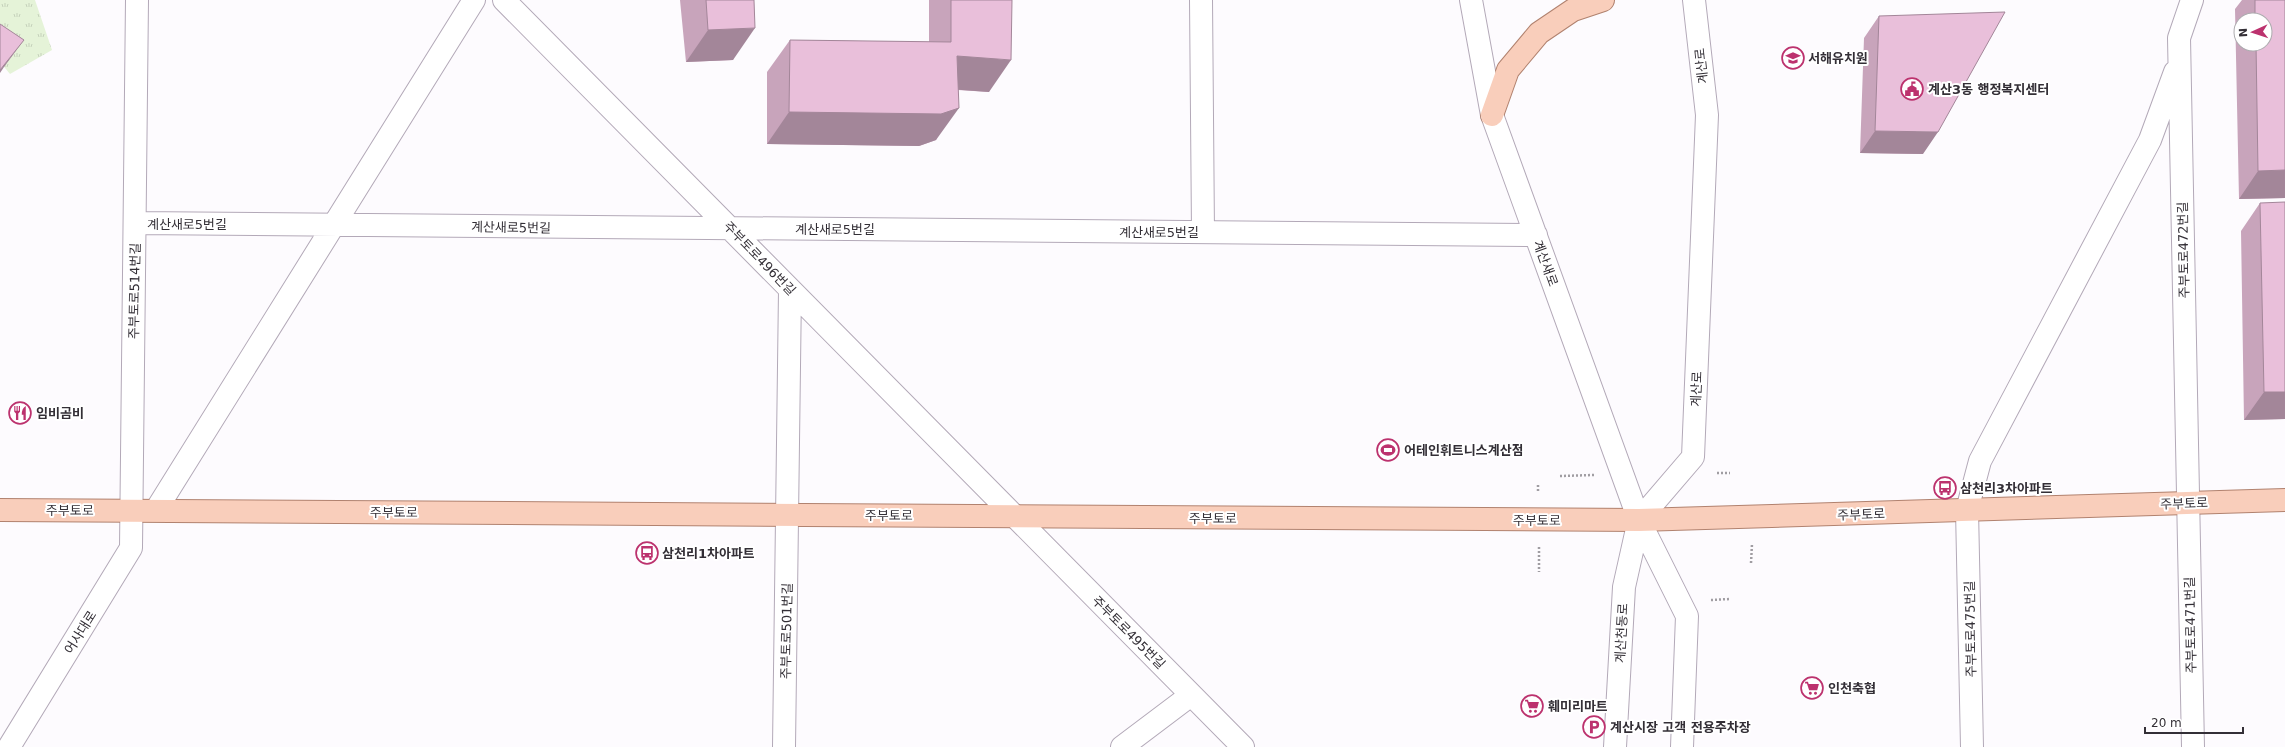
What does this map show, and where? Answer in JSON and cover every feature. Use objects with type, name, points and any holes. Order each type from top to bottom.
[{"type":"main road","points":[[1492,115],[1508,70],[1539,33],[1573,10],[1603,0]]},
{"type":"main road","name":"주부토로","points":[[0,510],[1639,520],[2285,500]]},
{"type":"street","name":"주부토로514번길","points":[[132,510],[137,0]]},
{"type":"street","points":[[156,510],[474,0]]},
{"type":"street","name":"주부토로496번길","points":[[504,0],[732,228],[790,290],[1014,516]]},
{"type":"street","points":[[1201,0],[1203,232]]},
{"type":"street","name":"계산새로","points":[[1471,0],[1492,115],[1639,520]]},
{"type":"street","name":"계산로","points":[[1639,520],[1693,457],[1706,115],[1694,0]]},
{"type":"street","name":"주부토로472번길","points":[[2187,503],[2179,38],[2192,0]]},
{"type":"street","name":"주부토로475번길","points":[[1972,747],[1967,510],[1980,461],[2150,140],[2180,60]]},
{"type":"street","name":"계산새로5번길","points":[[135,223],[1536,235]]},
{"type":"street","points":[[788,515],[790,290]]},
{"type":"street","name":"주부토로471번길","points":[[2187,503],[2193,747]]},
{"type":"street","name":"어사대로","points":[[9,747],[131,548],[132,510]]},
{"type":"street","name":"주부토로501번길","points":[[784,747],[788,515]]},
{"type":"street","name":"주부토로495번길","points":[[1014,516],[1243,747]]},
{"type":"street","points":[[1639,520],[1688,616],[1682,747]]},
{"type":"street","name":"계산천동로","points":[[1615,747],[1624,587],[1639,520]]},
{"type":"street","points":[[1122,747],[1191,695]]},
{"type":"green space","points":[[0,0],[35,0],[52,50],[10,74],[0,62]]},
{"type":"building","points":[[706,0],[754,0],[755,28],[708,30]]},
{"type":"building","points":[[951,0],[1012,0],[1011,60],[957,56],[959,108],[941,114],[789,112],[790,40],[951,42]]},
{"type":"building","points":[[2255,0],[2285,0],[2285,170],[2258,171],[2256,52],[2273,52],[2273,12],[2255,12]]},
{"type":"building","points":[[2005,12],[1938,132],[1875,131],[1879,16]]},
{"type":"building","points":[[0,24],[24,40],[0,70]]},
{"type":"building","points":[[2285,202],[2285,392],[2264,392],[2260,203]]},
{"type":"place","name":"서해유치원","points":[[1793,58]]},
{"type":"place","name":"계산3동 행정복지센터","points":[[1912,89]]},
{"type":"place","name":"임비곰비","points":[[20,413]]},
{"type":"place","name":"어테인휘트니스계산점","points":[[1388,450]]},
{"type":"place","name":"삼천리3차아파트","points":[[1945,488]]},
{"type":"place","name":"삼천리1차아파트","points":[[647,553]]},
{"type":"place","name":"인천축협","points":[[1812,688]]},
{"type":"place","name":"훼미리마트","points":[[1532,706]]},
{"type":"place","name":"계산시장 고객 전용주차장","points":[[1594,727]]}]
